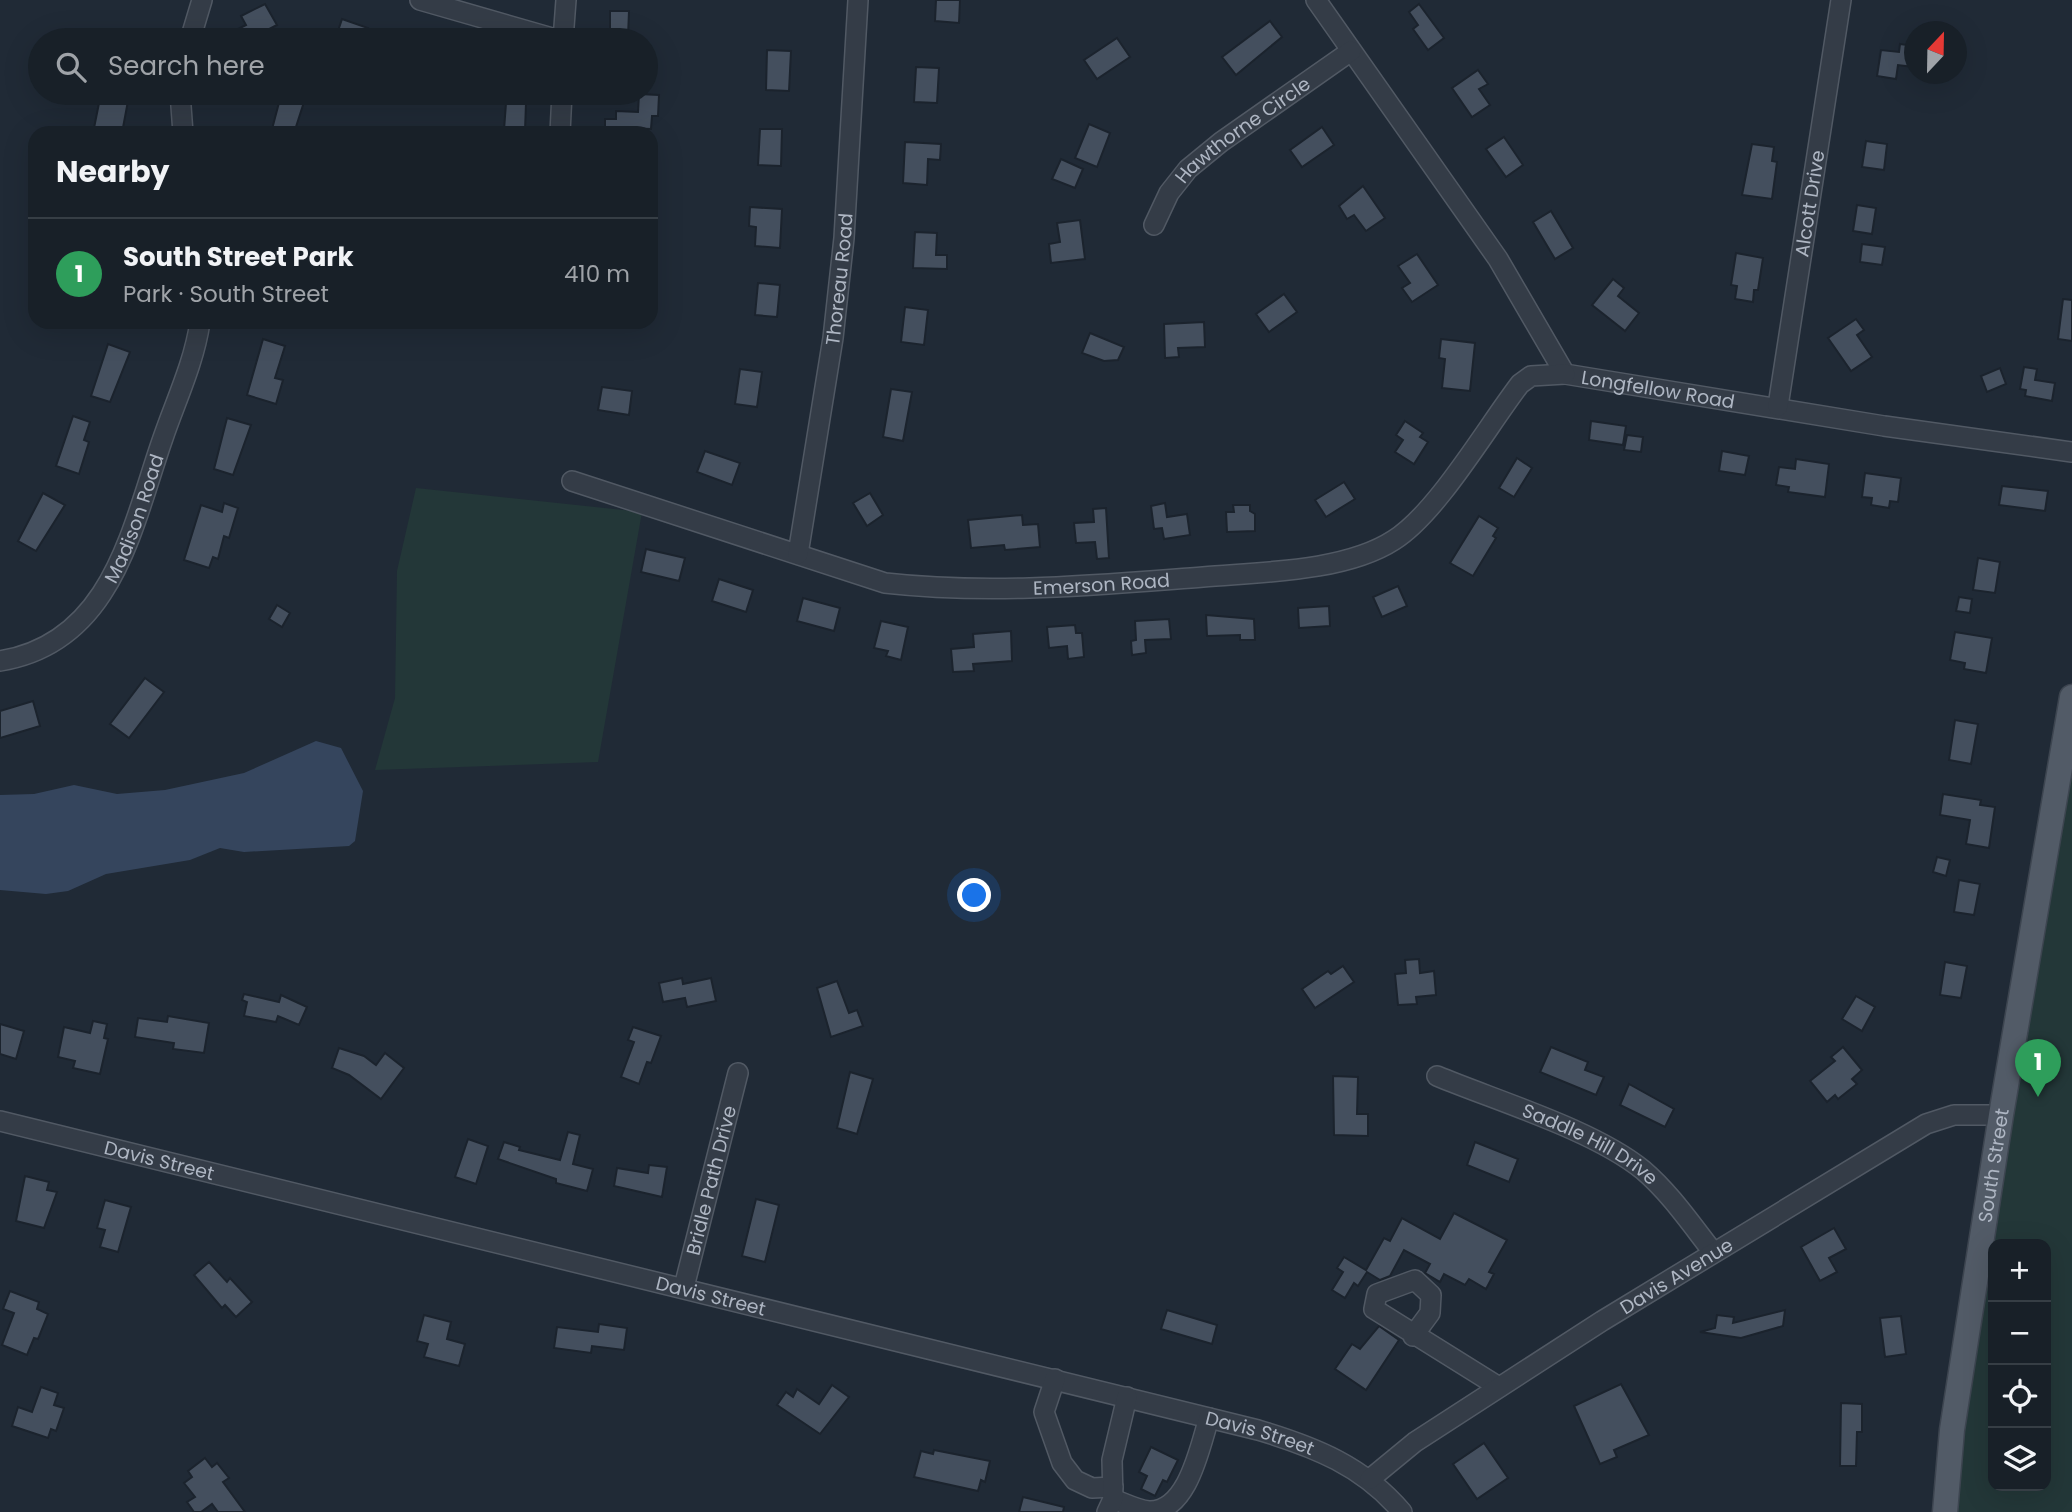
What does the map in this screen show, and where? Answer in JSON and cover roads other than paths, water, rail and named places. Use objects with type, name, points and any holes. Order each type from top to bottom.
[{"type":"main road","name":"South Street","points":[[1945,1512],[1952,1430],[2001,1115],[2072,696]]},
{"type":"street","points":[[194,28],[202,0]]},
{"type":"street","points":[[420,0],[519,28]]},
{"type":"street","points":[[562,28],[566,0]]},
{"type":"street","name":"Thoreau Road","points":[[798,554],[813,475],[835,325],[844,238],[858,0]]},
{"type":"street","name":"Longfellow Road","points":[[1316,0],[1498,259],[1565,374],[1778,406],[1884,426],[2072,452]]},
{"type":"street","name":"Alcott Drive","points":[[1778,406],[1841,0]]},
{"type":"street","name":"Hawthorne Circle","points":[[1154,225],[1169,193],[1195,164],[1221,142],[1351,51]]},
{"type":"street","points":[[181,105],[182,126]]},
{"type":"street","points":[[560,126],[561,105]]},
{"type":"street","name":"Madison Road","points":[[0,661],[38,649],[60,635],[96,602],[122,562],[189,368],[198,329]]},
{"type":"street","name":"Emerson Road","points":[[572,481],[885,583],[984,590],[1038,589],[1264,572],[1350,558],[1394,541],[1410,528],[1439,496],[1520,384],[1531,376],[1565,374]]},
{"type":"street","name":"Bridle Path Drive","points":[[684,1287],[738,1073]]},
{"type":"street","name":"Saddle Hill Drive","points":[[1437,1076],[1580,1135],[1622,1157],[1660,1186],[1713,1252]]},
{"type":"street","name":"Davis Avenue","points":[[1370,1479],[1415,1442],[1499,1387],[1713,1252],[1926,1124],[1954,1115],[2001,1115]]},
{"type":"street","name":"Davis Street","points":[[0,1121],[1209,1418],[1304,1445],[1340,1460],[1370,1479],[1402,1512]]},
{"type":"street","points":[[1413,1336],[1499,1387]]},
{"type":"street","points":[[1055,1379],[1044,1412],[1062,1463],[1075,1480],[1111,1499],[1149,1511],[1164,1511],[1176,1504],[1187,1484],[1209,1418]]},
{"type":"street","points":[[1111,1499],[1112,1461],[1127,1397]]},
{"type":"water","points":[[316,741],[341,748],[363,791],[355,841],[349,846],[244,852],[220,848],[190,860],[106,874],[68,891],[46,894],[0,890],[0,795],[34,794],[74,785],[117,794],[165,790],[244,773]]},
{"type":"place","name":"South Street Park","points":[[2038,1097]]}]
